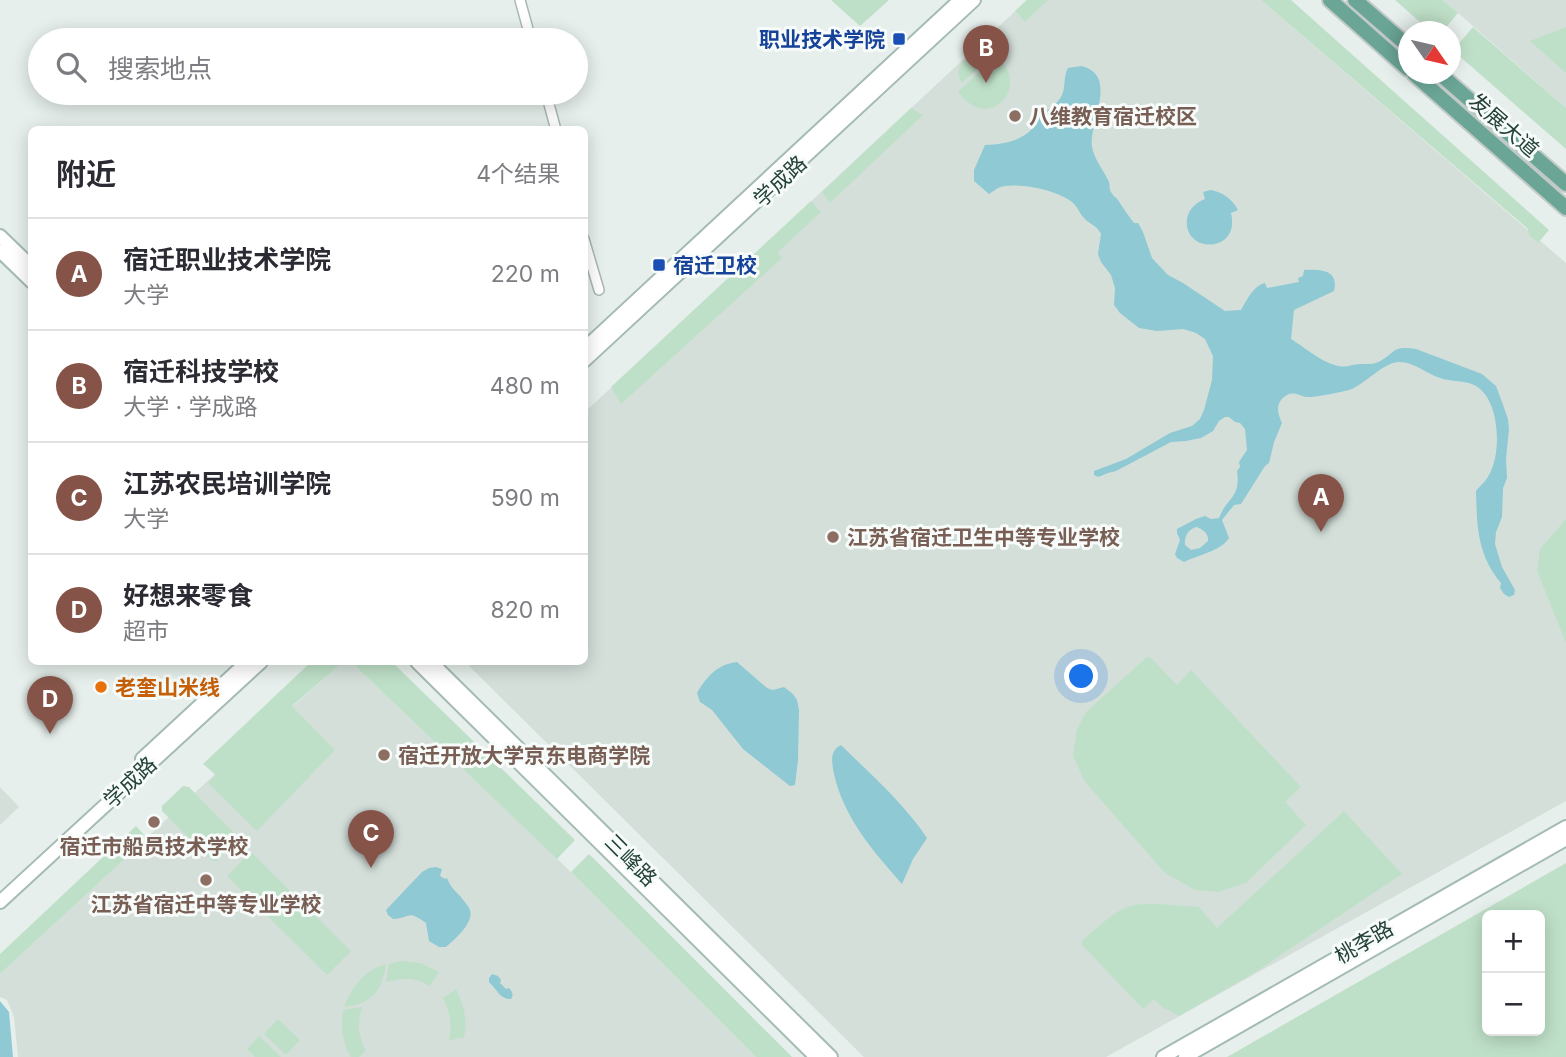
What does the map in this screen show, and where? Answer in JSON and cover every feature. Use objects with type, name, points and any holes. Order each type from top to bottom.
[{"type":"main road","name":"学成路","points":[[588,345],[960,0]]},
{"type":"main road","name":"学成路","points":[[588,357],[974,0]]},
{"type":"main road","points":[[1330,0],[1398,59]]},
{"type":"main road","points":[[1355,0],[1398,37]]},
{"type":"main road","name":"发展大道","points":[[1424,84],[1566,208]]},
{"type":"main road","name":"发展大道","points":[[1451,84],[1566,184]]},
{"type":"main road","points":[[0,236],[28,263]]},
{"type":"main road","points":[[0,251],[28,278]]},
{"type":"main road","name":"学成路","points":[[0,891],[244,665]]},
{"type":"main road","name":"学成路","points":[[0,902],[258,665]]},
{"type":"main road","name":"三峰路","points":[[420,665],[816,1057]]},
{"type":"main road","name":"三峰路","points":[[435,665],[831,1057]]},
{"type":"main road","name":"桃李路","points":[[1163,1057],[1566,827]]},
{"type":"main road","name":"桃李路","points":[[1185,1057],[1566,839]]},
{"type":"street","points":[[520,0],[528,28]]},
{"type":"street","points":[[549,105],[555,126]]},
{"type":"street","points":[[588,253],[599,290]]},
{"type":"shaded area","points":[[1027,0],[1261,0],[1566,263],[1566,801],[1106,1057],[864,1057],[468,665],[588,665],[588,409]]},
{"type":"shaded area","points":[[1443,0],[1566,0],[1566,108],[1481,33]]},
{"type":"shaded area","points":[[340,665],[354,665],[571,872],[756,1057],[18,1057],[14,1017],[7,1000],[0,997],[0,974],[215,774]]},
{"type":"shaded area","points":[[0,787],[19,807],[0,825]]},
{"type":"green space","points":[[831,0],[889,0],[860,26]]},
{"type":"green space","points":[[1027,0],[1048,0],[1025,22],[1015,11]]},
{"type":"green space","points":[[1261,0],[1291,0],[1549,230],[1538,243],[1529,235],[1528,229]]},
{"type":"green space","points":[[1395,0],[1443,0],[1458,13],[1451,21],[1419,21]]},
{"type":"green space","points":[[1473,27],[1566,108],[1566,149],[1461,57],[1461,41]]},
{"type":"green space","points":[[1566,27],[1566,73],[1530,41]]},
{"type":"green space","points":[[975,55],[985,62],[962,83],[958,74],[960,66]]},
{"type":"green space","points":[[995,57],[1006,67],[1010,79],[1009,91],[994,107],[983,109],[970,104],[958,92]]},
{"type":"green space","points":[[911,108],[923,115],[830,203],[822,192]]},
{"type":"green space","points":[[811,201],[821,212],[778,252],[782,258],[621,404],[611,387]]},
{"type":"green space","points":[[1566,519],[1566,643],[1537,571],[1540,549]]},
{"type":"green space","points":[[1147,657],[1177,685],[1191,670],[1301,787],[1285,802],[1306,825],[1246,883],[1218,892],[1195,890],[1165,873],[1085,782],[1073,756],[1077,729],[1086,712]]},
{"type":"green space","points":[[308,665],[340,665],[292,706],[335,750],[257,831],[208,783],[216,775],[203,764]]},
{"type":"green space","points":[[354,665],[395,665],[575,840],[557,859]]},
{"type":"green space","points":[[183,786],[189,787],[237,836],[236,842],[216,861],[211,860],[162,811],[162,806]]},
{"type":"green space","points":[[1344,811],[1402,874],[1254,973],[1179,1016],[1162,1007],[1154,999],[1143,1009],[1082,945],[1082,941],[1109,917],[1134,905],[1199,907],[1217,928]]},
{"type":"green space","points":[[136,826],[147,838],[0,974],[0,954]]},
{"type":"green space","points":[[251,852],[351,951],[327,975],[227,876]]},
{"type":"green space","points":[[589,854],[792,1057],[756,1057],[571,872]]},
{"type":"green space","points":[[1566,863],[1566,1057],[1227,1057],[1482,911],[1482,1036],[1545,1036],[1545,910],[1484,910]]},
{"type":"green space","points":[[401,961],[421,963],[439,972],[430,986],[408,979],[386,982],[389,964]]},
{"type":"green space","points":[[386,964],[382,982],[374,995],[362,1003],[344,1007],[360,980],[371,970]]},
{"type":"green space","points":[[456,989],[466,1025],[464,1038],[449,1041],[450,1019],[443,998]]},
{"type":"green space","points":[[362,1007],[359,1029],[366,1051],[359,1057],[351,1057],[343,1035],[343,1010]]},
{"type":"green space","points":[[278,1019],[300,1040],[286,1055],[264,1034]]},
{"type":"green space","points":[[259,1036],[281,1057],[255,1057],[247,1049]]},
{"type":"water","points":[[1081,66],[1093,71],[1099,79],[1100,101],[1092,137],[1093,151],[1109,182],[1110,190],[1134,223],[1138,223],[1152,258],[1168,275],[1225,311],[1241,310],[1254,290],[1265,283],[1267,288],[1299,282],[1298,278],[1303,276],[1304,270],[1327,272],[1334,279],[1334,291],[1294,310],[1291,339],[1308,351],[1333,365],[1344,367],[1376,363],[1403,348],[1416,349],[1482,374],[1496,386],[1508,419],[1509,430],[1507,478],[1503,488],[1502,517],[1495,544],[1502,567],[1515,590],[1514,595],[1509,597],[1500,588],[1501,583],[1483,551],[1478,528],[1476,491],[1489,475],[1496,454],[1496,428],[1490,403],[1476,386],[1440,378],[1410,364],[1400,362],[1388,365],[1349,390],[1310,397],[1292,393],[1283,398],[1278,408],[1282,423],[1269,463],[1241,504],[1234,505],[1222,520],[1229,538],[1215,549],[1184,562],[1175,554],[1180,540],[1177,529],[1205,516],[1211,519],[1219,518],[1235,492],[1239,462],[1247,450],[1245,429],[1240,423],[1225,417],[1213,431],[1201,438],[1171,442],[1116,471],[1098,477],[1094,475],[1094,471],[1126,459],[1170,433],[1192,426],[1200,419],[1212,380],[1213,356],[1205,339],[1196,333],[1183,329],[1157,331],[1139,328],[1120,313],[1114,305],[1115,288],[1111,275],[1098,254],[1101,234],[1072,202],[1057,194],[1025,186],[1006,186],[989,194],[974,181],[974,170],[985,145],[1010,142],[1032,129],[1060,98],[1068,68]],"holes":[[[1196,527],[1203,530],[1208,541],[1200,548],[1191,550],[1185,545],[1186,536]]]},
{"type":"water","points":[[1211,190],[1227,197],[1238,210],[1231,213],[1232,226],[1228,236],[1211,244],[1194,239],[1188,230],[1187,219],[1193,206],[1205,199],[1203,192]]},
{"type":"water","points":[[737,662],[767,688],[773,690],[784,687],[797,700],[798,760],[795,785],[790,786],[743,749],[712,710],[700,702],[697,693],[709,676],[724,665]]},
{"type":"water","points":[[841,745],[897,801],[927,838],[913,859],[902,884],[870,846],[845,805],[832,762],[833,754]]},
{"type":"water","points":[[436,867],[442,869],[440,876],[447,878],[470,910],[467,925],[446,947],[439,947],[429,941],[426,923],[420,919],[412,915],[393,919],[386,910],[422,872]]},
{"type":"water","points":[[492,974],[498,976],[506,989],[510,989],[511,999],[501,996],[489,982]]},
{"type":"water","points":[[0,1001],[9,1012],[13,1057],[0,1057]]},
{"type":"place","name":"职业技术学院","points":[[899,39]]},
{"type":"place","name":"宿迁科技学校","points":[[986,83]]},
{"type":"place","name":"八维教育宿迁校区","points":[[1015,116]]},
{"type":"place","name":"宿迁卫校","points":[[659,265]]},
{"type":"place","name":"宿迁职业技术学院","points":[[1321,532]]},
{"type":"place","name":"江苏省宿迁卫生中等专业学校","points":[[833,537]]},
{"type":"place","name":"老奎山米线","points":[[101,687]]},
{"type":"place","name":"好想来零食","points":[[50,734]]},
{"type":"place","name":"宿迁开放大学京东电商学院","points":[[384,755]]},
{"type":"place","name":"宿迁市船员技术学校","points":[[154,822]]},
{"type":"place","name":"江苏农民培训学院","points":[[371,868]]},
{"type":"place","name":"江苏省宿迁中等专业学校","points":[[206,880]]}]
